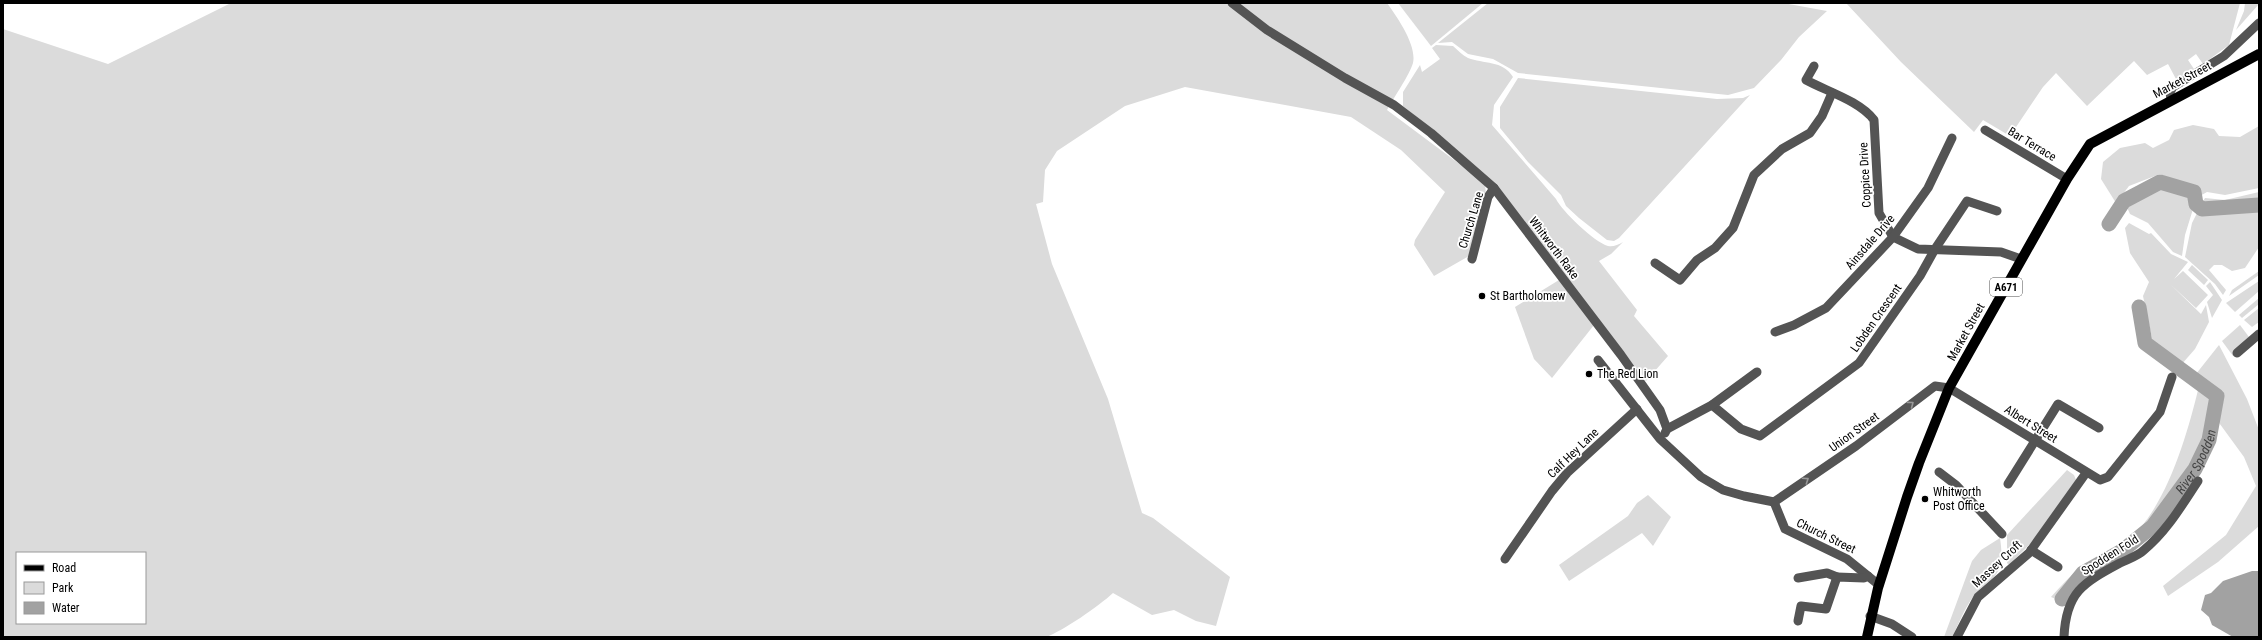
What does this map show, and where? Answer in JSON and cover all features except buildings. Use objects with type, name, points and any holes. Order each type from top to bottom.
[{"type":"main road","name":"Market Street","points":[[1867,637],[1870,616],[1879,585],[1918,463],[1949,388],[2067,179],[2090,144],[2259,54]]},
{"type":"street","name":"Whitworth Rake","points":[[1232,3],[1267,30],[1345,78],[1394,105],[1431,132],[1494,188],[1621,355],[1660,410],[1667,429]]},
{"type":"street","points":[[2171,100],[2170,92],[2173,88],[2224,56],[2259,23]]},
{"type":"street","name":"Coppice Drive","points":[[1814,66],[1806,80],[1868,111],[1874,120],[1879,213],[1893,237]]},
{"type":"street","points":[[1655,263],[1680,280],[1696,260],[1715,248],[1733,228],[1754,175],[1782,149],[1810,133],[1822,116],[1832,93]]},
{"type":"street","name":"Bar Terrace","points":[[1986,130],[2067,179]]},
{"type":"street","name":"Ainsdale Drive","points":[[1775,332],[1794,325],[1826,308],[1893,237],[1928,188],[1952,138]]},
{"type":"street","name":"Church Lane","points":[[1472,259],[1488,197],[1494,188]]},
{"type":"street","name":"Lobden Crescent","points":[[1712,405],[1741,429],[1760,436],[1859,363],[1920,276],[1935,249],[1967,201],[1996,211]]},
{"type":"street","points":[[1893,237],[1918,249],[2001,252],[2021,260]]},
{"type":"street","points":[[2237,353],[2259,334]]},
{"type":"street","points":[[1598,360],[1660,439],[1700,477],[1712,485],[1744,496],[1774,502]]},
{"type":"street","points":[[1660,439],[1667,429],[1712,405],[1757,372]]},
{"type":"street","name":"Albert Street","points":[[1949,388],[2086,473],[2100,480],[2108,477],[2160,412],[2172,377]]},
{"type":"street","name":"Union Street","points":[[1774,502],[1856,446],[1935,386],[1949,388]]},
{"type":"street","points":[[2008,484],[2058,404],[2099,428]]},
{"type":"street","name":"Calf Hey Lane","points":[[1506,559],[1552,491],[1567,473],[1637,409]]},
{"type":"street","points":[[1939,472],[1956,486],[2002,534]]},
{"type":"street","name":"Massey Croft","points":[[1957,637],[1978,598],[2031,550],[2086,473]]},
{"type":"street","name":"Spodden Fold","points":[[2064,637],[2065,618],[2071,599],[2094,578],[2143,552],[2164,531],[2198,481]]},
{"type":"street","name":"Church Street","points":[[1774,502],[1785,529],[1847,559],[1879,585]]},
{"type":"street","points":[[2031,550],[2058,567]]},
{"type":"street","points":[[1798,578],[1827,573],[1837,577],[1864,578],[1868,576]]},
{"type":"street","points":[[1798,621],[1801,606],[1826,609],[1837,577]]},
{"type":"street","points":[[1870,616],[1892,624],[1912,637]]},
{"type":"green space","points":[[231,3],[1387,3],[1409,40],[1412,48],[1413,63],[1387,110],[1485,183],[1486,196],[1469,256],[1434,276],[1414,245],[1415,240],[1445,192],[1401,150],[1351,117],[1185,87],[1125,106],[1057,151],[1045,170],[1043,202],[1036,204],[1052,264],[1108,399],[1142,513],[1153,518],[1230,577],[1216,626],[1196,621],[1174,610],[1152,615],[1113,593],[1081,618],[1046,637],[3,637],[3,29],[108,64]]},
{"type":"green space","points":[[1398,3],[1483,3],[1431,46]]},
{"type":"green space","points":[[1488,3],[1783,3],[1827,11],[1799,37],[1781,60],[1754,88],[1728,95],[1518,73],[1493,59],[1468,54],[1452,42],[1438,43]]},
{"type":"green space","points":[[1846,3],[2240,3],[2229,45],[2203,64],[2196,54],[2188,60],[2194,69],[2176,79],[2168,64],[2147,75],[2134,61],[2087,106],[2056,73],[2043,87],[2010,136],[1983,120],[1974,132],[1901,62]]},
{"type":"green space","points":[[2245,3],[2259,4],[2236,30],[2244,11]]},
{"type":"green space","points":[[1436,45],[1453,46],[1468,58],[1498,65],[1509,72],[1513,77],[1494,105],[1492,125],[1579,226],[1595,239],[1608,246],[1616,246],[1623,242],[1611,254],[1599,261],[1637,310],[1634,316],[1668,356],[1646,381],[1522,221],[1434,131],[1403,106],[1403,92],[1420,65],[1422,72],[1440,59],[1432,48]]},
{"type":"green space","points":[[1518,78],[1717,99],[1743,98],[1750,95],[1619,238],[1614,241],[1607,240],[1566,206],[1561,195],[1528,162],[1500,128],[1500,107]]},
{"type":"green space","points":[[2193,125],[2214,129],[2219,136],[2240,137],[2259,126],[2259,188],[2225,195],[2207,192],[2200,196],[2195,190],[2160,174],[2129,186],[2116,203],[2101,179],[2103,162],[2120,148],[2145,143],[2153,148],[2169,140],[2174,130]]},
{"type":"green space","points":[[2160,188],[2192,194],[2193,209],[2185,235],[2182,256],[2173,252],[2148,223],[2130,214],[2126,205]]},
{"type":"green space","points":[[2259,192],[2259,202],[2221,206],[2200,206],[2205,198],[2225,200]]},
{"type":"green space","points":[[2259,208],[2259,247],[2245,268],[2232,271],[2222,265],[2214,265],[2209,270],[2226,290],[2223,295],[2215,284],[2185,257],[2192,223],[2198,211],[2204,213]]},
{"type":"green space","points":[[2129,223],[2149,234],[2151,233],[2171,254],[2188,262],[2174,279],[2183,271],[2208,295],[2196,308],[2170,284],[2201,314],[2206,305],[2209,322],[2195,349],[2181,365],[2153,343],[2143,296],[2149,282],[2130,253],[2125,228]]},
{"type":"green space","points":[[2192,265],[2208,280],[2204,285],[2188,270]]},
{"type":"green space","points":[[2259,271],[2259,275],[2229,296],[2232,290]]},
{"type":"green space","points":[[1559,280],[1594,325],[1552,378],[1534,359],[1515,307]]},
{"type":"green space","points":[[2259,281],[2259,291],[2235,312],[2226,303]]},
{"type":"green space","points":[[2210,282],[2222,300],[2212,318],[2207,302],[2213,295],[2206,286]]},
{"type":"green space","points":[[2259,298],[2259,304],[2242,318],[2239,315]]},
{"type":"green space","points":[[2259,308],[2259,322],[2252,327],[2244,320]]},
{"type":"green space","points":[[2240,325],[2249,337],[2233,356],[2222,341]]},
{"type":"green space","points":[[2219,345],[2247,399],[2259,430],[2259,526],[2218,562],[2168,596],[2163,586],[2226,535],[2256,486],[2244,457],[2217,420],[2222,395],[2196,374]]},
{"type":"green space","points":[[2191,380],[2214,398],[2205,438],[2192,467],[2152,524],[2123,548],[2083,570],[2058,600],[2051,597],[2079,569],[2124,543],[2138,530],[2151,514],[2172,473],[2187,429],[2198,390],[2188,382]]},
{"type":"green space","points":[[2067,470],[2074,475],[2076,480],[2032,542],[2009,565],[2007,563],[2007,535]]},
{"type":"green space","points":[[1648,495],[1671,517],[1653,546],[1642,533],[1569,581],[1559,565],[1628,516],[1637,503]]},
{"type":"green space","points":[[2000,538],[2001,563],[1998,571],[1969,603],[1952,637],[1944,637],[1972,561],[1981,550]]},
{"type":"water","points":[[2252,571],[2259,571],[2259,637],[2233,637],[2212,625],[2209,617],[2201,610],[2205,595],[2211,593],[2223,581]]},
{"type":"waterway","name":"River Spodden","points":[[2109,224],[2124,201],[2160,182],[2194,192],[2196,204],[2202,209],[2259,205]]},
{"type":"waterway","name":"River Spodden","points":[[2062,599],[2083,573],[2122,551],[2153,526],[2195,469],[2209,440],[2217,396],[2145,343],[2139,307]]},
{"type":"place","name":"St Bartholomew","points":[[1482,296]]},
{"type":"place","name":"The Red Lion","points":[[1589,374]]},
{"type":"place","name":"Whitworth Post Office","points":[[1925,499]]}]
